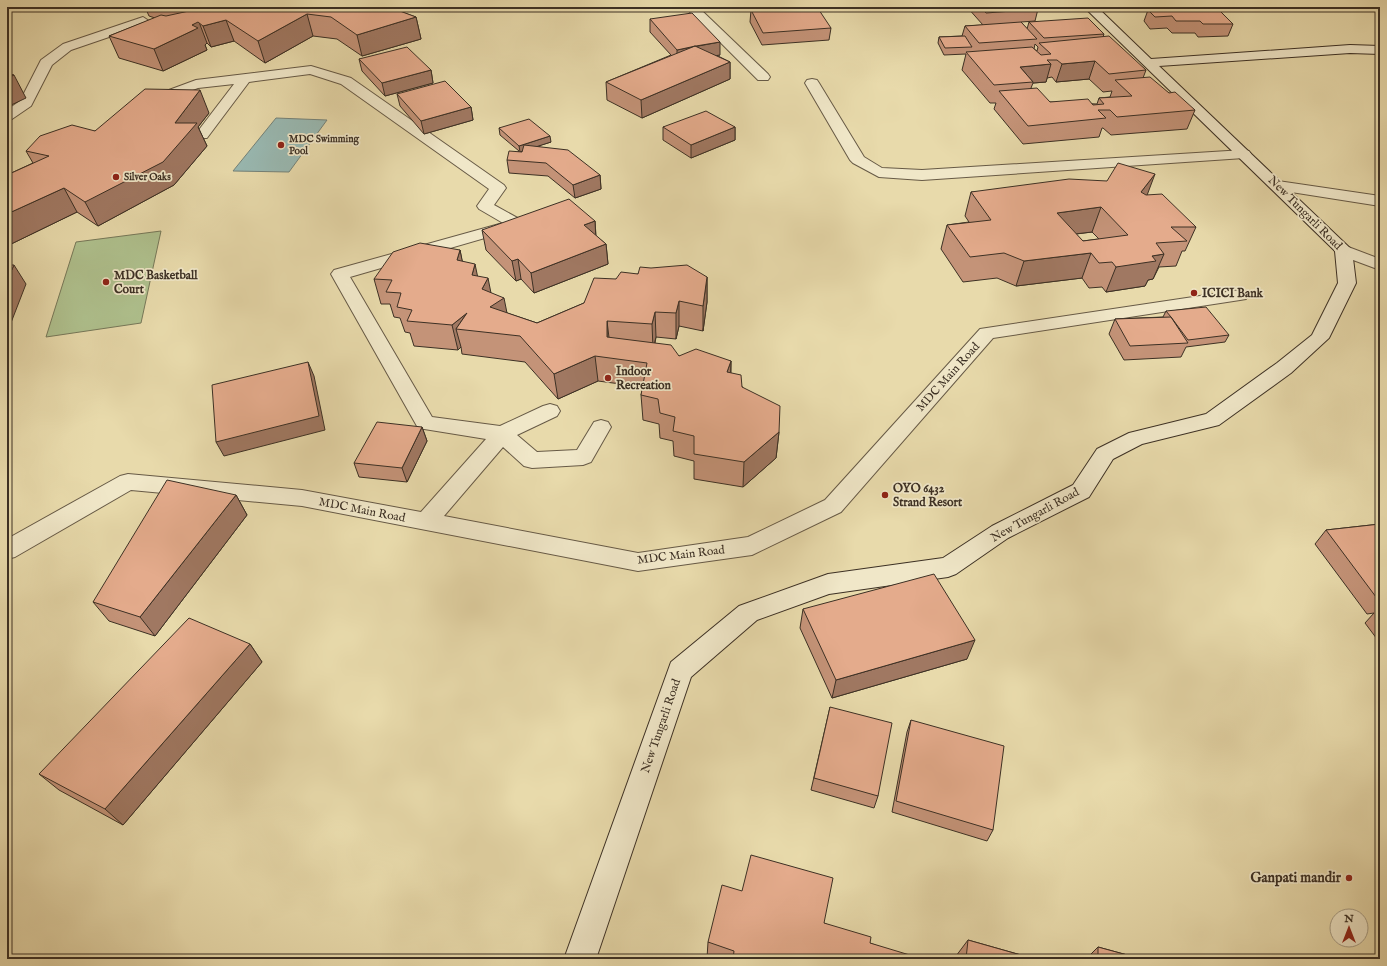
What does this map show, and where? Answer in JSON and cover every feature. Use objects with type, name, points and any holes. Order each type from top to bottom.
[{"type":"street","points":[[691,7],[763,77]]},
{"type":"street","name":"New Tungarli Road","points":[[580,959],[680,670],[748,613],[828,584],[948,567],[1000,532],[1081,491],[1105,454],[1136,438],[1212,420],[1284,368],[1320,338],[1348,284],[1344,250],[1090,7]]},
{"type":"street","points":[[7,116],[26,103],[46,63],[67,48],[143,21]]},
{"type":"street","points":[[1148,63],[1350,49],[1380,50]]},
{"type":"street","points":[[141,106],[196,84],[246,80],[311,70],[346,81],[498,188],[485,206],[516,224],[340,274],[424,424],[502,434],[532,460],[583,457],[601,427]]},
{"type":"street","points":[[202,135],[246,80]]},
{"type":"street","points":[[812,82],[858,160],[879,172],[922,175],[1244,154]]},
{"type":"street","points":[[1278,186],[1380,201]]},
{"type":"street","points":[[1344,250],[1380,265]]},
{"type":"street","name":"MDC Main Road","points":[[7,550],[128,482],[302,498],[638,562],[752,546],[834,506],[987,332],[1240,295]]},
{"type":"street","points":[[426,522],[502,434],[550,411]]},
{"type":"green space","name":"MDC Basketball Court","points":[[161,231],[141,323],[46,337],[76,242]]},
{"type":"water","name":"MDC Swimming Pool","points":[[276,118],[327,120],[289,172],[233,171]]},
{"type":"building","points":[[182,7],[389,7],[416,17],[357,35],[331,17],[307,14],[258,41],[226,20],[203,26],[198,22],[192,25],[198,28],[154,49],[109,36],[161,15],[166,16],[189,11]]},
{"type":"building","points":[[817,7],[831,28],[763,33],[751,10]]},
{"type":"building","points":[[981,7],[1036,7],[1038,9],[986,13]]},
{"type":"building","points":[[1163,7],[1216,7],[1233,24],[1203,24],[1200,21],[1176,21],[1172,16],[1155,17],[1148,10],[1165,9]]},
{"type":"building","points":[[692,13],[720,42],[677,50],[650,19]]},
{"type":"building","points":[[1088,18],[1104,34],[1044,38],[1029,22]]},
{"type":"building","points":[[1021,22],[1037,39],[979,43],[965,26]]},
{"type":"building","points":[[965,36],[972,47],[945,48],[939,37]]},
{"type":"building","points":[[1109,36],[1146,70],[1109,74],[1095,61],[1062,64],[1057,60],[1047,60],[1051,64],[1020,67],[1033,82],[994,85],[966,52],[1032,47],[1041,55],[1051,54],[1039,43]]},
{"type":"building","points":[[695,46],[730,62],[641,100],[606,82]]},
{"type":"building","points":[[407,47],[431,70],[382,83],[359,59]]},
{"type":"building","points":[[7,73],[14,75],[7,78]]},
{"type":"building","points":[[1150,77],[1169,93],[1175,92],[1195,110],[1117,117],[1110,110],[1098,110],[1106,118],[1028,126],[999,91],[1037,88],[1050,102],[1088,99],[1093,105],[1104,104],[1099,98],[1132,96],[1115,80]]},
{"type":"building","points":[[445,81],[471,107],[421,121],[397,94]]},
{"type":"building","points":[[145,89],[200,90],[175,123],[197,123],[163,162],[85,202],[64,188],[7,214],[7,175],[49,156],[26,151],[40,136],[72,125],[95,131]]},
{"type":"building","points":[[706,111],[735,127],[691,145],[663,127]]},
{"type":"building","points":[[529,119],[550,136],[519,146],[499,128]]},
{"type":"building","points":[[524,145],[568,150],[600,175],[573,185],[546,163],[507,160],[509,151],[522,152]]},
{"type":"building","points":[[1118,163],[1155,174],[1141,192],[1146,195],[1162,194],[1196,227],[1171,227],[1187,241],[1156,243],[1164,254],[1152,256],[1156,261],[1116,267],[1112,262],[1099,263],[1091,253],[1024,261],[1004,253],[970,257],[947,225],[991,220],[971,192],[1069,179],[1107,181]],"holes":[[[1101,207],[1128,235],[1083,241],[1057,213]]]},
{"type":"building","points":[[569,199],[595,221],[584,225],[606,244],[531,273],[518,259],[512,261],[482,230]]},
{"type":"building","points":[[420,243],[460,250],[457,260],[475,264],[472,275],[488,278],[482,289],[504,298],[490,307],[537,323],[584,303],[594,278],[616,279],[621,272],[638,274],[640,267],[651,268],[687,265],[707,277],[703,306],[679,301],[676,313],[655,312],[652,324],[607,321],[607,337],[671,345],[679,356],[696,349],[731,361],[727,372],[741,375],[742,387],[780,406],[779,432],[744,462],[694,454],[694,436],[673,431],[675,417],[660,413],[658,399],[641,395],[647,363],[595,356],[554,374],[520,336],[456,329],[467,313],[452,325],[407,321],[412,310],[397,307],[401,293],[386,292],[392,280],[374,279],[393,252]]},
{"type":"building","points":[[7,265],[14,265],[7,280]]},
{"type":"building","points":[[1206,307],[1229,335],[1188,340],[1166,311]]},
{"type":"building","points":[[1171,317],[1188,343],[1130,346],[1115,319]]},
{"type":"building","points":[[308,362],[319,416],[216,442],[212,385]]},
{"type":"building","points":[[377,422],[422,427],[402,468],[354,463]]},
{"type":"building","points":[[167,480],[236,495],[140,617],[93,602]]},
{"type":"building","points":[[1380,524],[1380,601],[1379,601],[1326,530]]},
{"type":"building","points":[[934,574],[975,640],[836,680],[803,609]]},
{"type":"building","points":[[189,618],[250,644],[105,809],[39,774]]},
{"type":"building","points":[[830,707],[892,723],[878,796],[814,778]]},
{"type":"building","points":[[911,720],[1004,746],[993,830],[896,801]]},
{"type":"building","points":[[751,855],[833,878],[824,923],[871,937],[870,943],[913,956],[912,959],[733,959],[734,951],[708,942],[722,885],[742,891]]},
{"type":"building","points":[[968,940],[1035,959],[966,959]]},
{"type":"building","points":[[1098,947],[1142,959],[1098,959]]},
{"type":"place","name":"MDC Swimming Pool","points":[[281,145]]},
{"type":"place","name":"Silver Oaks","points":[[116,177]]},
{"type":"place","name":"MDC Basketball Court","points":[[106,282]]},
{"type":"place","name":"ICICI Bank","points":[[1194,293]]},
{"type":"place","name":"Indoor Recreation","points":[[608,378]]},
{"type":"place","name":"OYO 6432 Strand Resort","points":[[885,495]]},
{"type":"place","name":"Ganpati mandir","points":[[1349,878]]}]
